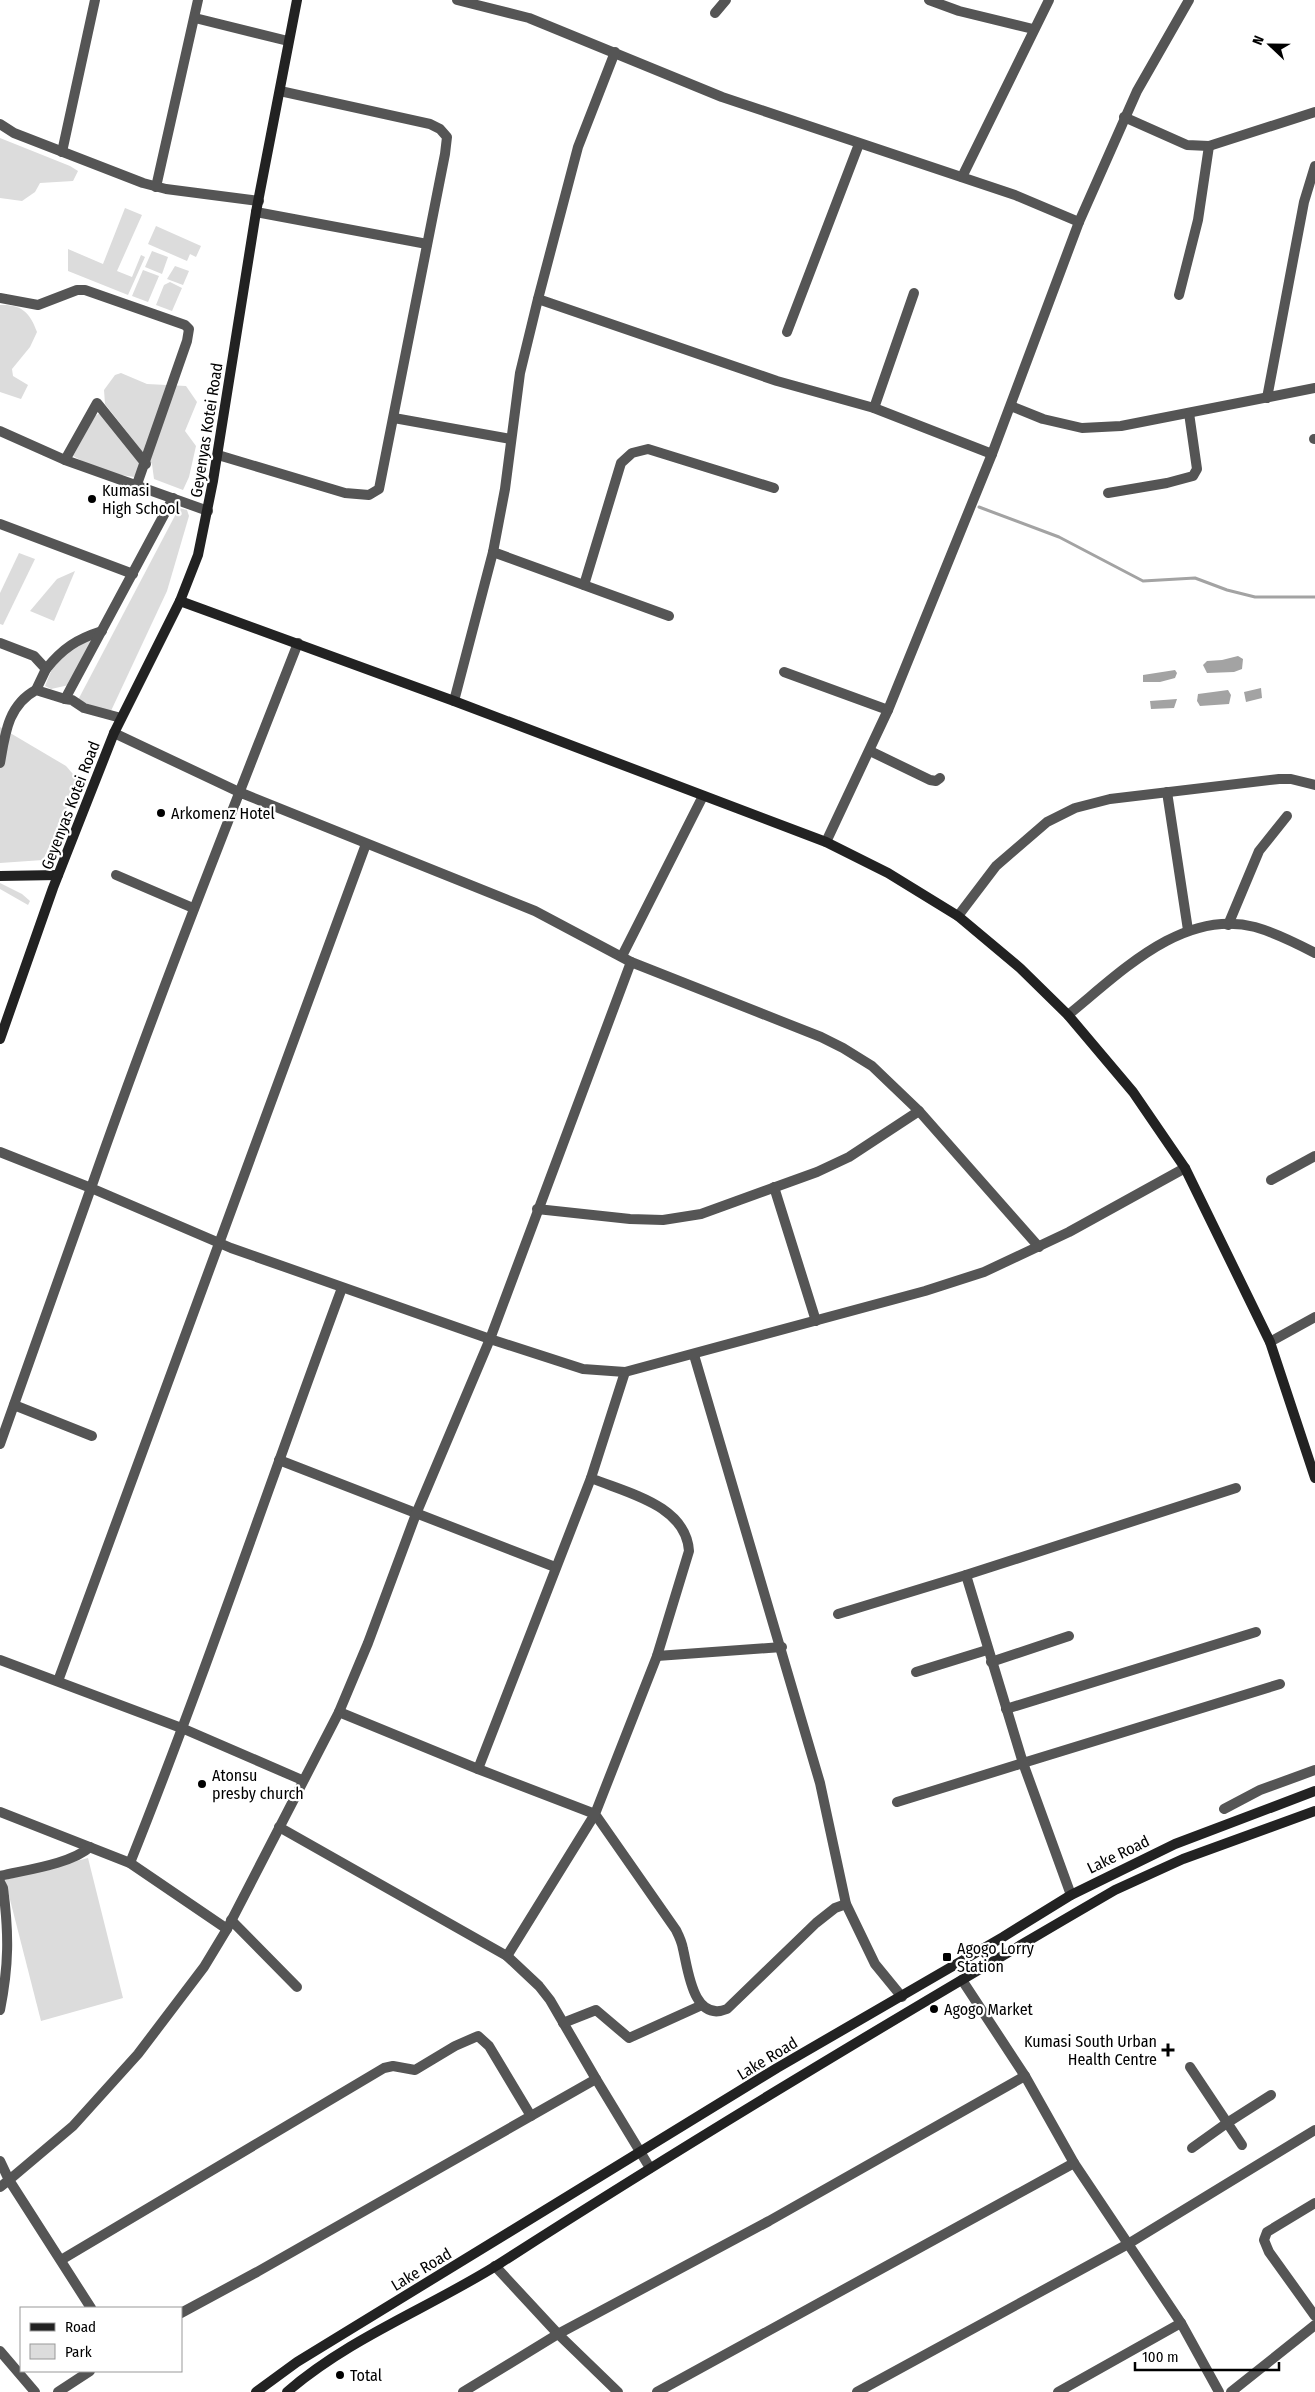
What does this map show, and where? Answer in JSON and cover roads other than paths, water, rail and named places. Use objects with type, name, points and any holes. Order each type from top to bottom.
[{"type":"street","points":[[62,152],[95,0]]},
{"type":"street","points":[[156,187],[198,0]]},
{"type":"street","name":"Geyenyas Kotei Road","points":[[0,1039],[58,875],[114,733],[180,601],[198,555],[218,454],[256,212],[297,0]]},
{"type":"street","points":[[457,0],[476,2],[529,18],[615,52],[722,98],[1015,195],[1079,222]]},
{"type":"street","points":[[715,13],[726,0]]},
{"type":"street","points":[[929,0],[959,10],[1033,29]]},
{"type":"street","points":[[962,178],[1033,29],[1049,0]]},
{"type":"street","points":[[826,842],[870,752],[888,710],[992,454],[1079,222],[1124,117],[1187,1]]},
{"type":"street","points":[[195,18],[288,42]]},
{"type":"street","points":[[454,701],[493,552],[505,489],[520,374],[538,299],[578,147],[615,52]]},
{"type":"street","points":[[218,454],[346,493],[370,495],[379,489],[445,154],[447,136],[440,129],[430,124],[280,91]]},
{"type":"street","points":[[1124,117],[1187,145],[1209,146],[1315,112]]},
{"type":"street","points":[[0,124],[14,133],[156,187],[259,201]]},
{"type":"street","points":[[787,332],[859,144]]},
{"type":"street","points":[[1179,295],[1198,220],[1209,146]]},
{"type":"street","points":[[1267,398],[1304,202],[1315,166]]},
{"type":"street","points":[[256,212],[427,244]]},
{"type":"street","points":[[0,298],[38,305],[77,290],[85,290],[185,325],[189,329],[188,340],[146,464],[136,487]]},
{"type":"street","points":[[874,408],[914,293]]},
{"type":"street","points":[[538,299],[777,381],[874,408],[992,454]]},
{"type":"street","points":[[1010,406],[1043,419],[1082,428],[1121,426],[1315,388]]},
{"type":"street","points":[[65,460],[97,403],[146,464]]},
{"type":"street","points":[[1108,493],[1168,483],[1192,476],[1197,469],[1189,413]]},
{"type":"street","points":[[394,418],[511,439]]},
{"type":"street","points":[[0,431],[65,460],[136,487],[174,498],[208,511]]},
{"type":"street","points":[[584,585],[621,463],[632,453],[648,448],[774,488]]},
{"type":"street","points":[[65,699],[174,498]]},
{"type":"street","points":[[0,524],[133,574]]},
{"type":"street","points":[[493,552],[669,616]]},
{"type":"street","points":[[180,601],[454,701],[826,842],[888,874],[958,916],[1020,968],[1068,1015],[1133,1092],[1185,1168],[1270,1342],[1315,1478]]},
{"type":"street","points":[[0,763],[7,728],[14,708],[36,690],[46,669],[60,651],[86,636],[102,631]]},
{"type":"street","points":[[0,643],[34,656],[46,669]]},
{"type":"street","points":[[0,1444],[193,908],[298,643]]},
{"type":"street","points":[[784,672],[888,710]]},
{"type":"street","points":[[36,690],[72,700],[84,708],[121,718]]},
{"type":"street","points":[[114,733],[239,792],[534,911],[627,959],[844,1048],[872,1066],[919,1111],[1039,1246]]},
{"type":"street","points":[[870,752],[930,780],[936,781],[940,778]]},
{"type":"street","points":[[958,916],[996,866],[1047,822],[1084,806],[1110,799],[1279,779],[1291,779],[1315,786]]},
{"type":"street","points":[[1167,792],[1188,930]]},
{"type":"street","points":[[0,2187],[74,2126],[138,2054],[204,1967],[229,1925],[302,1780],[339,1712],[368,1643],[416,1514],[490,1339],[627,959],[703,796]]},
{"type":"street","points":[[1228,926],[1259,852],[1287,816]]},
{"type":"street","points":[[58,1682],[366,844]]},
{"type":"street","points":[[0,876],[58,875]]},
{"type":"street","points":[[116,875],[193,908]]},
{"type":"street","points":[[1068,1015],[1141,956],[1188,930],[1215,925],[1253,927],[1289,940],[1315,953]]},
{"type":"street","points":[[537,1209],[599,1217],[663,1220],[701,1214],[817,1172],[849,1157],[919,1111]]},
{"type":"street","points":[[0,1152],[91,1188],[220,1244],[342,1288],[490,1339],[583,1368],[625,1372],[694,1355],[925,1291],[984,1272],[1069,1232],[1185,1168]]},
{"type":"street","points":[[1271,1180],[1315,1156]]},
{"type":"street","points":[[774,1187],[816,1321]]},
{"type":"street","points":[[130,1863],[184,1729],[342,1288]]},
{"type":"street","points":[[1270,1342],[1315,1317]]},
{"type":"street","points":[[694,1355],[782,1647],[820,1783],[846,1904],[875,1964],[902,1997]]},
{"type":"street","points":[[478,1769],[591,1478],[625,1372]]},
{"type":"street","points":[[14,1405],[92,1436]]},
{"type":"street","points":[[279,1460],[555,1568]]},
{"type":"street","points":[[507,1956],[595,1814],[656,1656],[689,1551],[688,1539],[680,1524],[659,1506],[591,1478]]},
{"type":"street","points":[[838,1614],[1236,1488]]},
{"type":"street","points":[[966,1575],[987,1650],[1023,1763],[1071,1895]]},
{"type":"street","points":[[1006,1709],[1256,1632]]},
{"type":"street","points":[[991,1662],[1068,1636]]},
{"type":"street","points":[[656,1656],[782,1647]]},
{"type":"street","points":[[916,1672],[987,1650]]},
{"type":"street","points":[[0,1660],[184,1729],[302,1780]]},
{"type":"street","points":[[897,1802],[1280,1684]]},
{"type":"street","points":[[339,1712],[478,1769],[595,1814],[676,1930],[683,1948],[687,1978],[702,2004],[715,2012],[727,2009],[816,1922],[835,1908],[846,1904]]},
{"type":"street","points":[[1224,1809],[1260,1790],[1315,1770]]},
{"type":"street","name":"Lake Road","points":[[256,2392],[297,2362],[777,2068],[902,1997],[1071,1895],[1175,1844],[1315,1791]]},
{"type":"street","name":"Lake Road","points":[[287,2392],[313,2371],[376,2332],[495,2266],[650,2168],[1115,1890],[1183,1859],[1315,1810]]},
{"type":"street","points":[[1,1814],[130,1863],[229,1925],[297,1987]]},
{"type":"street","points":[[279,1827],[507,1956],[539,1986],[564,2023],[650,2168]]},
{"type":"street","points":[[0,1876],[84,1853],[90,1847]]},
{"type":"street","points":[[0,1882],[3,1888],[9,1932],[7,1976],[0,2010]]},
{"type":"street","points":[[962,1980],[1025,2076],[1074,2163],[1181,2323],[1219,2392]]},
{"type":"street","points":[[564,2023],[596,2010],[628,2038],[702,2004]]},
{"type":"street","points":[[61,2260],[389,2066],[415,2070],[454,2046],[478,2036],[488,2046],[531,2116]]},
{"type":"street","points":[[1190,2067],[1242,2145]]},
{"type":"street","points":[[463,2392],[558,2334],[769,2221],[1025,2076]]},
{"type":"street","points":[[182,2312],[257,2272],[596,2079]]},
{"type":"street","points":[[1192,2148],[1227,2123],[1271,2096]]},
{"type":"street","points":[[857,2392],[1128,2244],[1315,2130]]},
{"type":"street","points":[[0,2161],[9,2180],[90,2307]]},
{"type":"street","points":[[657,2392],[1074,2163]]},
{"type":"street","points":[[1315,2203],[1268,2232],[1264,2240],[1269,2252],[1315,2316]]},
{"type":"street","points":[[495,2266],[558,2334],[618,2392]]},
{"type":"street","points":[[1058,2392],[1181,2323]]},
{"type":"street","points":[[1231,2392],[1315,2325]]},
{"type":"street","points":[[0,2351],[35,2392]]},
{"type":"street","points":[[58,2392],[88,2372]]},
{"type":"waterway","points":[[979,507],[1059,537],[1143,581],[1195,578],[1227,590],[1255,597],[1315,597]]},
{"type":"place","name":"Kumasi High School","points":[[92,499]]},
{"type":"place","name":"Arkomenz Hotel","points":[[161,813]]},
{"type":"place","name":"Atonsu presby church","points":[[202,1784]]},
{"type":"place","name":"Agogo Lorry Station","points":[[947,1957]]},
{"type":"place","name":"Agogo Market","points":[[934,2009]]},
{"type":"place","name":"Kumasi South Urban Health Centre","points":[[1168,2050]]},
{"type":"place","name":"Total","points":[[340,2375]]}]
